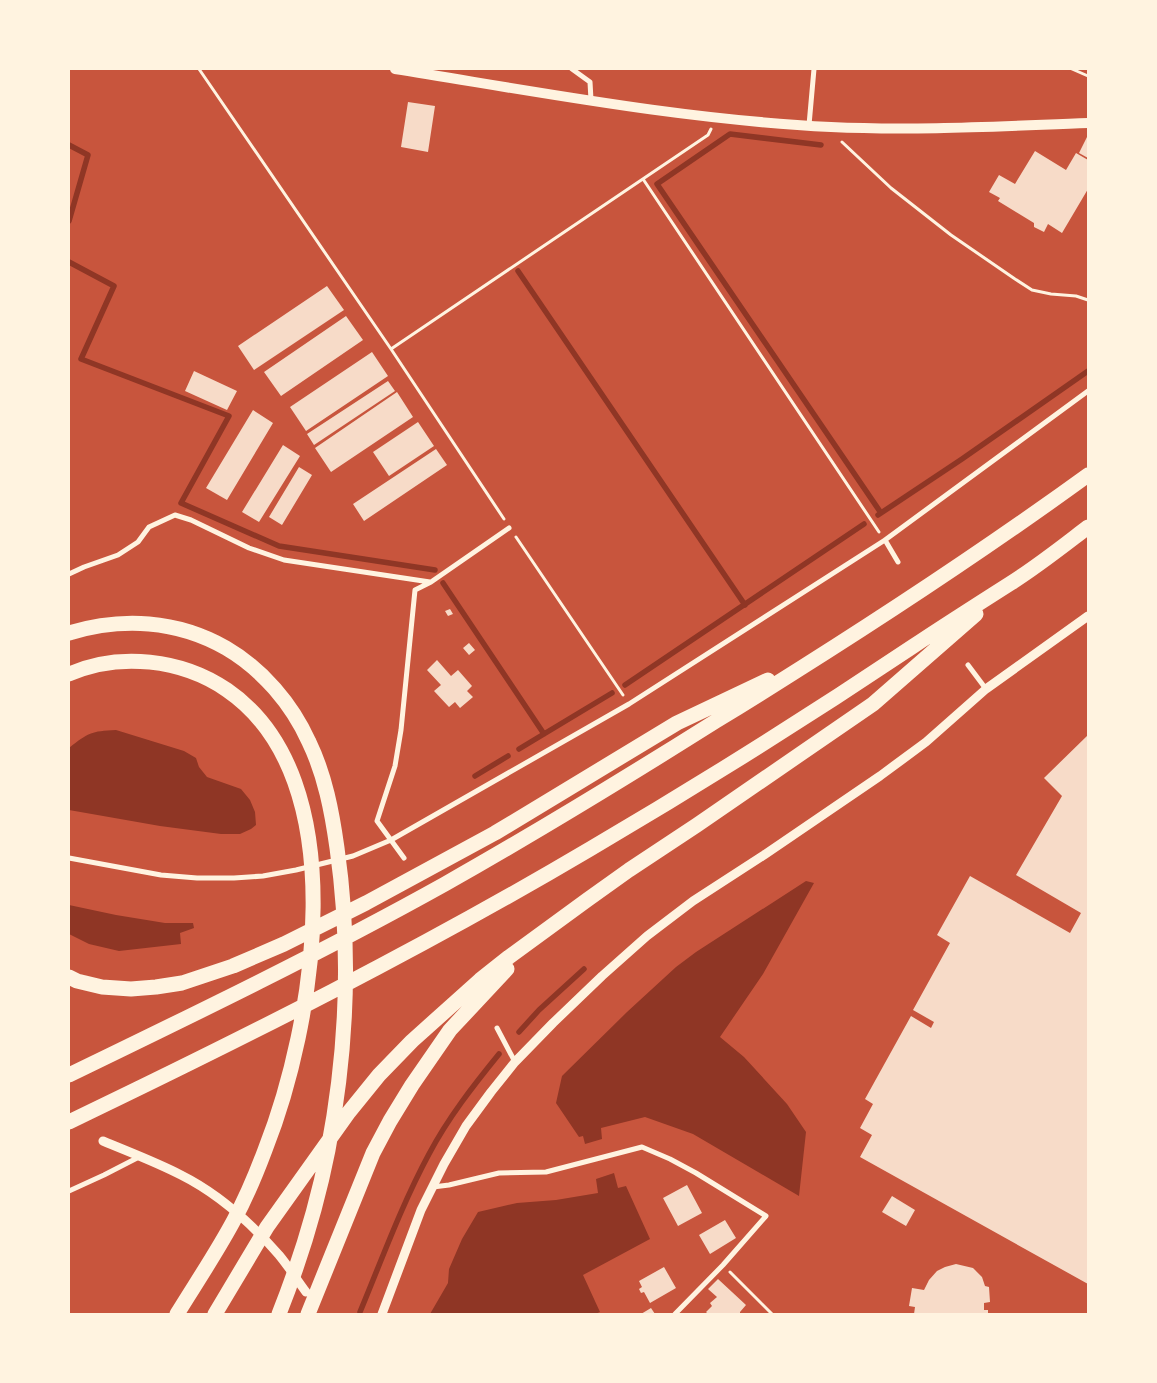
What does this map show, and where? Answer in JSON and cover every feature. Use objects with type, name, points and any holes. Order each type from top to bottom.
[{"type":"highway","points":[[69,1075],[167,1028],[326,947],[444,884],[578,807],[833,649],[958,567],[1088,475]]},
{"type":"highway","points":[[215,1314],[278,1211],[348,1112],[412,1041],[480,980],[546,929],[629,870],[873,704],[1013,582],[1088,527]]},
{"type":"highway","points":[[69,1122],[179,1069],[330,992],[450,928],[588,850],[742,757],[1013,582]]},
{"type":"highway","points":[[69,634],[87,628],[111,624],[137,623],[161,625],[213,640],[235,653],[271,685],[299,722],[310,742],[319,766],[334,830],[344,910],[342,1050],[327,1151],[305,1240],[279,1314]]},
{"type":"highway","points":[[69,977],[77,981],[102,987],[131,989],[182,983],[233,966],[284,944],[495,833],[677,723],[833,649]]},
{"type":"highway","points":[[69,674],[102,664],[147,662],[193,672],[215,682],[253,712],[268,730],[280,750],[291,771],[309,844],[313,898],[311,951],[299,1039],[289,1079],[279,1113],[250,1186],[234,1220],[177,1314]]},
{"type":"highway","points":[[308,1314],[373,1153],[407,1092],[450,1030],[546,929]]},
{"type":"highway","points":[[269,1314],[305,1240]]},
{"type":"main road","points":[[395,69],[717,118],[809,126],[889,128],[1088,123]]},
{"type":"street","points":[[572,69],[590,82],[591,100]]},
{"type":"street","points":[[809,126],[814,69]]},
{"type":"street","points":[[69,858],[161,875],[196,878],[234,878],[263,876],[315,866],[353,856],[391,840],[629,704],[885,540],[1088,391]]},
{"type":"street","points":[[69,574],[118,555],[138,542],[149,527],[175,515],[191,520],[249,548],[284,560],[430,582]]},
{"type":"street","points":[[404,858],[378,821],[395,766],[401,730],[415,590],[430,582],[509,528]]},
{"type":"street","points":[[885,540],[898,562]]},
{"type":"street","points":[[382,1314],[421,1210],[466,1126],[490,1092],[515,1062],[553,1024],[647,936],[693,901],[764,856],[880,776],[926,742],[986,689],[1088,616]]},
{"type":"street","points":[[968,665],[986,689]]},
{"type":"street","points":[[497,1028],[515,1062]]},
{"type":"street","points":[[103,1141],[180,1174],[223,1201],[249,1223],[272,1247],[306,1292]]},
{"type":"street","points":[[433,1187],[499,1173],[546,1172],[642,1147],[670,1159],[766,1216],[723,1265],[675,1314]]},
{"type":"street","points":[[69,1190],[104,1175],[139,1156]]},
{"type":"path","points":[[199,69],[391,349],[708,135],[717,118]]},
{"type":"path","points":[[1072,69],[1088,76]]},
{"type":"path","points":[[830,127],[843,144],[891,188],[951,235],[1015,279],[1032,290],[1076,296],[1088,300]]},
{"type":"path","points":[[643,180],[885,540]]},
{"type":"path","points":[[723,1265],[772,1314]]},
{"type":"shaded area","points":[[116,730],[184,751],[196,758],[199,767],[207,777],[241,789],[250,800],[255,812],[256,825],[240,834],[221,834],[160,826],[69,810],[69,748],[90,734]]},
{"type":"shaded area","points":[[806,881],[814,883],[763,974],[720,1037],[744,1057],[787,1104],[806,1132],[799,1196],[693,1134],[645,1117],[601,1128],[602,1139],[585,1144],[583,1136],[579,1137],[556,1103],[562,1076],[676,967]]},
{"type":"shaded area","points":[[69,905],[165,923],[193,923],[194,928],[180,933],[181,944],[119,951],[89,944],[69,934]]},
{"type":"shaded area","points":[[614,1173],[618,1188],[626,1186],[650,1239],[583,1275],[600,1312],[595,1314],[430,1314],[448,1283],[449,1269],[462,1239],[478,1212],[517,1203],[556,1200],[598,1193],[596,1179]]},
{"type":"building","points":[[408,102],[435,106],[428,152],[401,147]]},
{"type":"building","points":[[1088,135],[1088,158],[1079,153]]},
{"type":"building","points":[[1035,151],[1066,170],[1076,153],[1088,160],[1088,189],[1062,233],[1048,224],[1044,232],[1034,227],[1034,223],[998,201],[1000,198],[989,192],[999,175],[1015,184]]},
{"type":"building","points":[[327,286],[344,310],[254,370],[238,346]]},
{"type":"building","points":[[346,316],[363,340],[281,396],[264,372]]},
{"type":"building","points":[[372,352],[388,376],[306,431],[290,407]]},
{"type":"building","points":[[194,371],[237,391],[227,410],[185,391]]},
{"type":"building","points":[[388,381],[395,391],[314,445],[307,434]]},
{"type":"building","points":[[397,392],[413,417],[331,472],[315,448]]},
{"type":"building","points":[[253,410],[273,423],[227,500],[206,488]]},
{"type":"building","points":[[418,422],[434,446],[389,476],[373,452]]},
{"type":"building","points":[[283,445],[300,456],[259,522],[242,512]]},
{"type":"building","points":[[436,449],[447,465],[364,521],[353,504]]},
{"type":"building","points":[[299,467],[312,475],[282,525],[269,517]]},
{"type":"building","points":[[450,609],[453,614],[448,616],[445,611]]},
{"type":"building","points":[[469,643],[475,650],[469,655],[463,648]]},
{"type":"building","points":[[437,660],[451,676],[458,670],[472,686],[467,691],[473,697],[460,708],[455,702],[449,707],[434,691],[441,685],[427,670]]},
{"type":"building","points":[[1088,735],[1088,1284],[860,1157],[872,1135],[860,1128],[873,1104],[865,1099],[911,1016],[931,1028],[934,1022],[913,1010],[950,943],[937,935],[970,876],[1070,933],[1081,913],[1016,875],[1062,796],[1044,778]]},
{"type":"building","points":[[687,1185],[702,1213],[678,1226],[663,1198]]},
{"type":"building","points":[[892,1196],[915,1210],[906,1226],[882,1212]]},
{"type":"building","points":[[725,1220],[736,1238],[710,1254],[699,1235]]},
{"type":"building","points":[[956,1264],[973,1268],[982,1277],[985,1286],[989,1287],[990,1302],[984,1303],[984,1310],[988,1310],[988,1314],[914,1314],[915,1307],[909,1306],[912,1288],[924,1290],[929,1280],[937,1271]]},
{"type":"building","points":[[664,1267],[676,1288],[650,1303],[644,1292],[641,1293],[639,1289],[642,1287],[639,1281]]},
{"type":"building","points":[[718,1279],[746,1305],[740,1314],[708,1314],[706,1312],[712,1306],[710,1303],[717,1297],[708,1289]]},
{"type":"building","points":[[651,1308],[655,1314],[641,1314]]},
{"type":"waterway","points":[[821,145],[730,134],[657,184],[881,513]]},
{"type":"waterway","points":[[69,145],[88,155],[69,221]]},
{"type":"waterway","points":[[69,262],[114,286],[81,359],[229,416],[181,503],[279,546],[435,570]]},
{"type":"waterway","points":[[518,271],[745,605]]},
{"type":"waterway","points":[[878,515],[1088,371]]},
{"type":"waterway","points":[[625,685],[864,524]]},
{"type":"waterway","points":[[443,583],[544,734]]},
{"type":"waterway","points":[[519,749],[612,693]]},
{"type":"waterway","points":[[475,776],[508,756]]},
{"type":"waterway","points":[[519,1032],[539,1010],[584,969]]},
{"type":"waterway","points":[[360,1312],[401,1212],[429,1154],[461,1102],[499,1054]]}]
